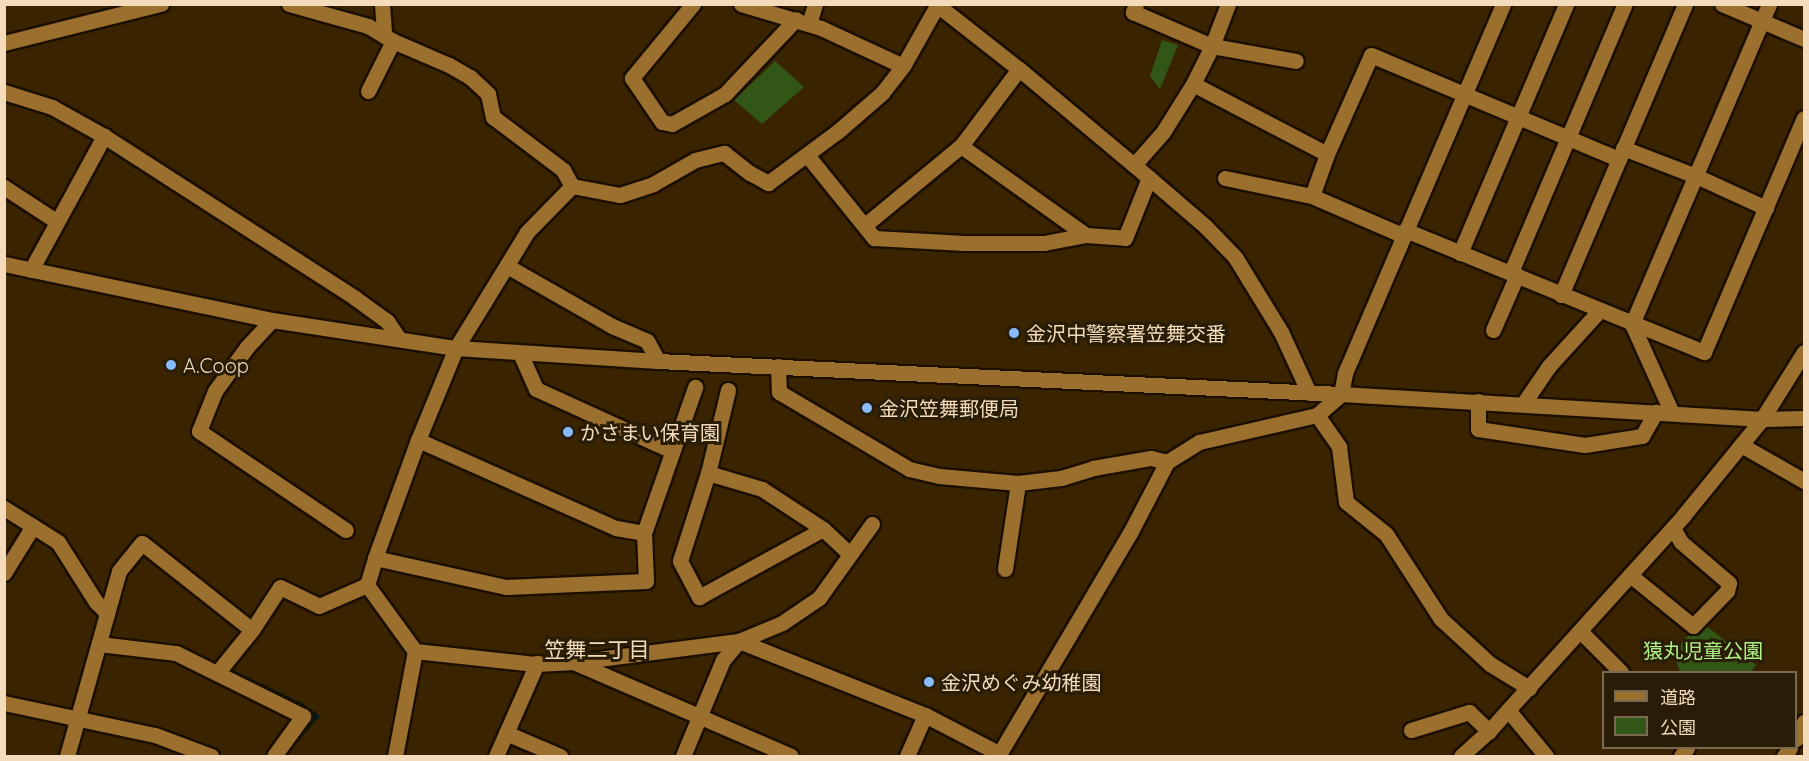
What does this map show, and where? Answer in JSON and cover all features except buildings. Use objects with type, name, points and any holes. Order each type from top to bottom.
[{"type":"street","points":[[4,43],[161,4]]},
{"type":"street","points":[[289,4],[368,27],[470,77],[488,94],[494,117],[563,170],[573,186],[620,195],[652,184],[695,160],[724,153],[750,174],[768,183],[807,155],[882,93],[903,66],[937,5],[1019,69],[1134,165],[1235,257],[1281,332],[1310,393]]},
{"type":"street","points":[[368,91],[388,38],[382,4]]},
{"type":"street","points":[[693,4],[632,78],[662,122],[672,124],[725,94],[803,21],[815,4]]},
{"type":"street","points":[[741,4],[803,21],[903,66]]},
{"type":"street","points":[[1136,4],[1133,12],[1212,46],[1296,61]]},
{"type":"street","points":[[1134,165],[1163,132],[1193,84],[1212,46],[1228,4]]},
{"type":"street","points":[[739,641],[925,715],[999,755],[1130,533],[1167,462],[1199,442],[1317,415],[1341,394],[1345,373],[1403,232],[1503,4]]},
{"type":"street","points":[[1460,253],[1566,4]]},
{"type":"street","points":[[1493,330],[1568,136],[1625,4]]},
{"type":"street","points":[[1561,295],[1685,4]]},
{"type":"street","points":[[1722,4],[1804,39]]},
{"type":"street","points":[[1672,413],[1632,324],[1769,4]]},
{"type":"street","points":[[1312,196],[1327,154],[1371,56],[1568,136],[1696,176],[1766,208]]},
{"type":"street","points":[[864,225],[961,146],[1019,69]]},
{"type":"street","points":[[1193,84],[1327,154]]},
{"type":"street","points":[[4,92],[52,107],[104,136],[355,298],[387,321],[399,339]]},
{"type":"street","points":[[1224,178],[1312,196],[1514,274],[1704,352],[1804,118]]},
{"type":"street","points":[[31,270],[104,136]]},
{"type":"street","points":[[961,146],[1086,235]]},
{"type":"street","points":[[807,155],[874,238],[964,243],[1044,243],[1086,235],[1125,238],[1149,178]]},
{"type":"street","points":[[395,756],[415,651],[368,585],[375,558],[418,440],[456,348],[527,232],[573,186]]},
{"type":"street","points":[[4,187],[56,221]]},
{"type":"street","points":[[4,264],[272,320],[456,348],[658,361],[1478,401],[1762,419],[1804,418]]},
{"type":"street","points":[[507,266],[612,326],[647,341],[658,361]]},
{"type":"street","points":[[1523,404],[1549,366],[1600,310]]},
{"type":"street","points":[[272,320],[247,347],[215,391],[199,431],[346,530]]},
{"type":"street","points":[[1461,756],[1489,731],[1529,688],[1672,528],[1762,419],[1804,352]]},
{"type":"street","points":[[520,353],[536,389],[672,451]]},
{"type":"street","points":[[778,366],[778,392],[909,469],[939,476],[1018,483],[1061,478],[1093,468],[1151,458],[1167,462]]},
{"type":"street","points":[[375,558],[506,587],[646,581],[644,532],[695,387]]},
{"type":"street","points":[[728,390],[708,473],[680,561],[699,597],[823,529]]},
{"type":"street","points":[[1478,401],[1478,429],[1586,445],[1642,436],[1656,412]]},
{"type":"street","points":[[1317,415],[1339,447],[1346,502],[1386,534],[1423,596],[1460,639],[1490,664],[1529,688]]},
{"type":"street","points":[[418,440],[616,528],[644,532]]},
{"type":"street","points":[[1741,446],[1804,480]]},
{"type":"street","points":[[708,473],[762,489],[823,529],[849,554]]},
{"type":"street","points":[[1005,570],[1018,483]]},
{"type":"street","points":[[4,508],[58,542],[96,602],[107,613]]},
{"type":"street","points":[[415,651],[537,663],[575,662],[739,641],[782,623],[819,598],[872,524]]},
{"type":"street","points":[[4,573],[33,526]]},
{"type":"street","points":[[1630,575],[1693,626],[1727,591],[1729,583],[1681,542],[1672,528]]},
{"type":"street","points":[[67,756],[119,571],[141,543],[252,630]]},
{"type":"street","points":[[218,673],[252,630],[280,587],[319,606],[368,585]]},
{"type":"street","points":[[1580,631],[1620,671]]},
{"type":"street","points":[[683,756],[723,660],[739,641]]},
{"type":"street","points":[[99,644],[176,653],[303,716],[274,756]]},
{"type":"street","points":[[575,662],[791,756]]},
{"type":"street","points":[[496,756],[537,663]]},
{"type":"street","points":[[4,702],[154,735],[211,756]]},
{"type":"street","points":[[1508,710],[1546,756]]},
{"type":"street","points":[[1411,730],[1469,712],[1489,731]]},
{"type":"street","points":[[907,756],[925,715]]},
{"type":"street","points":[[1797,737],[1804,722]]},
{"type":"street","points":[[506,733],[560,756]]},
{"type":"green space","points":[[1162,40],[1178,45],[1160,89],[1150,76]]},
{"type":"green space","points":[[775,61],[804,87],[762,124],[734,100]]},
{"type":"green space","name":"猿丸児童公園","points":[[1704,624],[1756,665],[1752,671],[1680,671],[1673,653],[1693,630]]},
{"type":"waterway","points":[[187,650],[301,705],[316,716],[283,756]]},
{"type":"place","name":"金沢中警察署笠舞交番","points":[[1014,333]]},
{"type":"place","name":"A.Coop","points":[[171,365]]},
{"type":"place","name":"金沢笠舞郵便局","points":[[867,408]]},
{"type":"place","name":"かさまい保育園","points":[[568,432]]},
{"type":"place","name":"金沢めぐみ幼稚園","points":[[929,682]]},
{"type":"district","name":"笠舞二丁目","points":[[597,649]]}]
